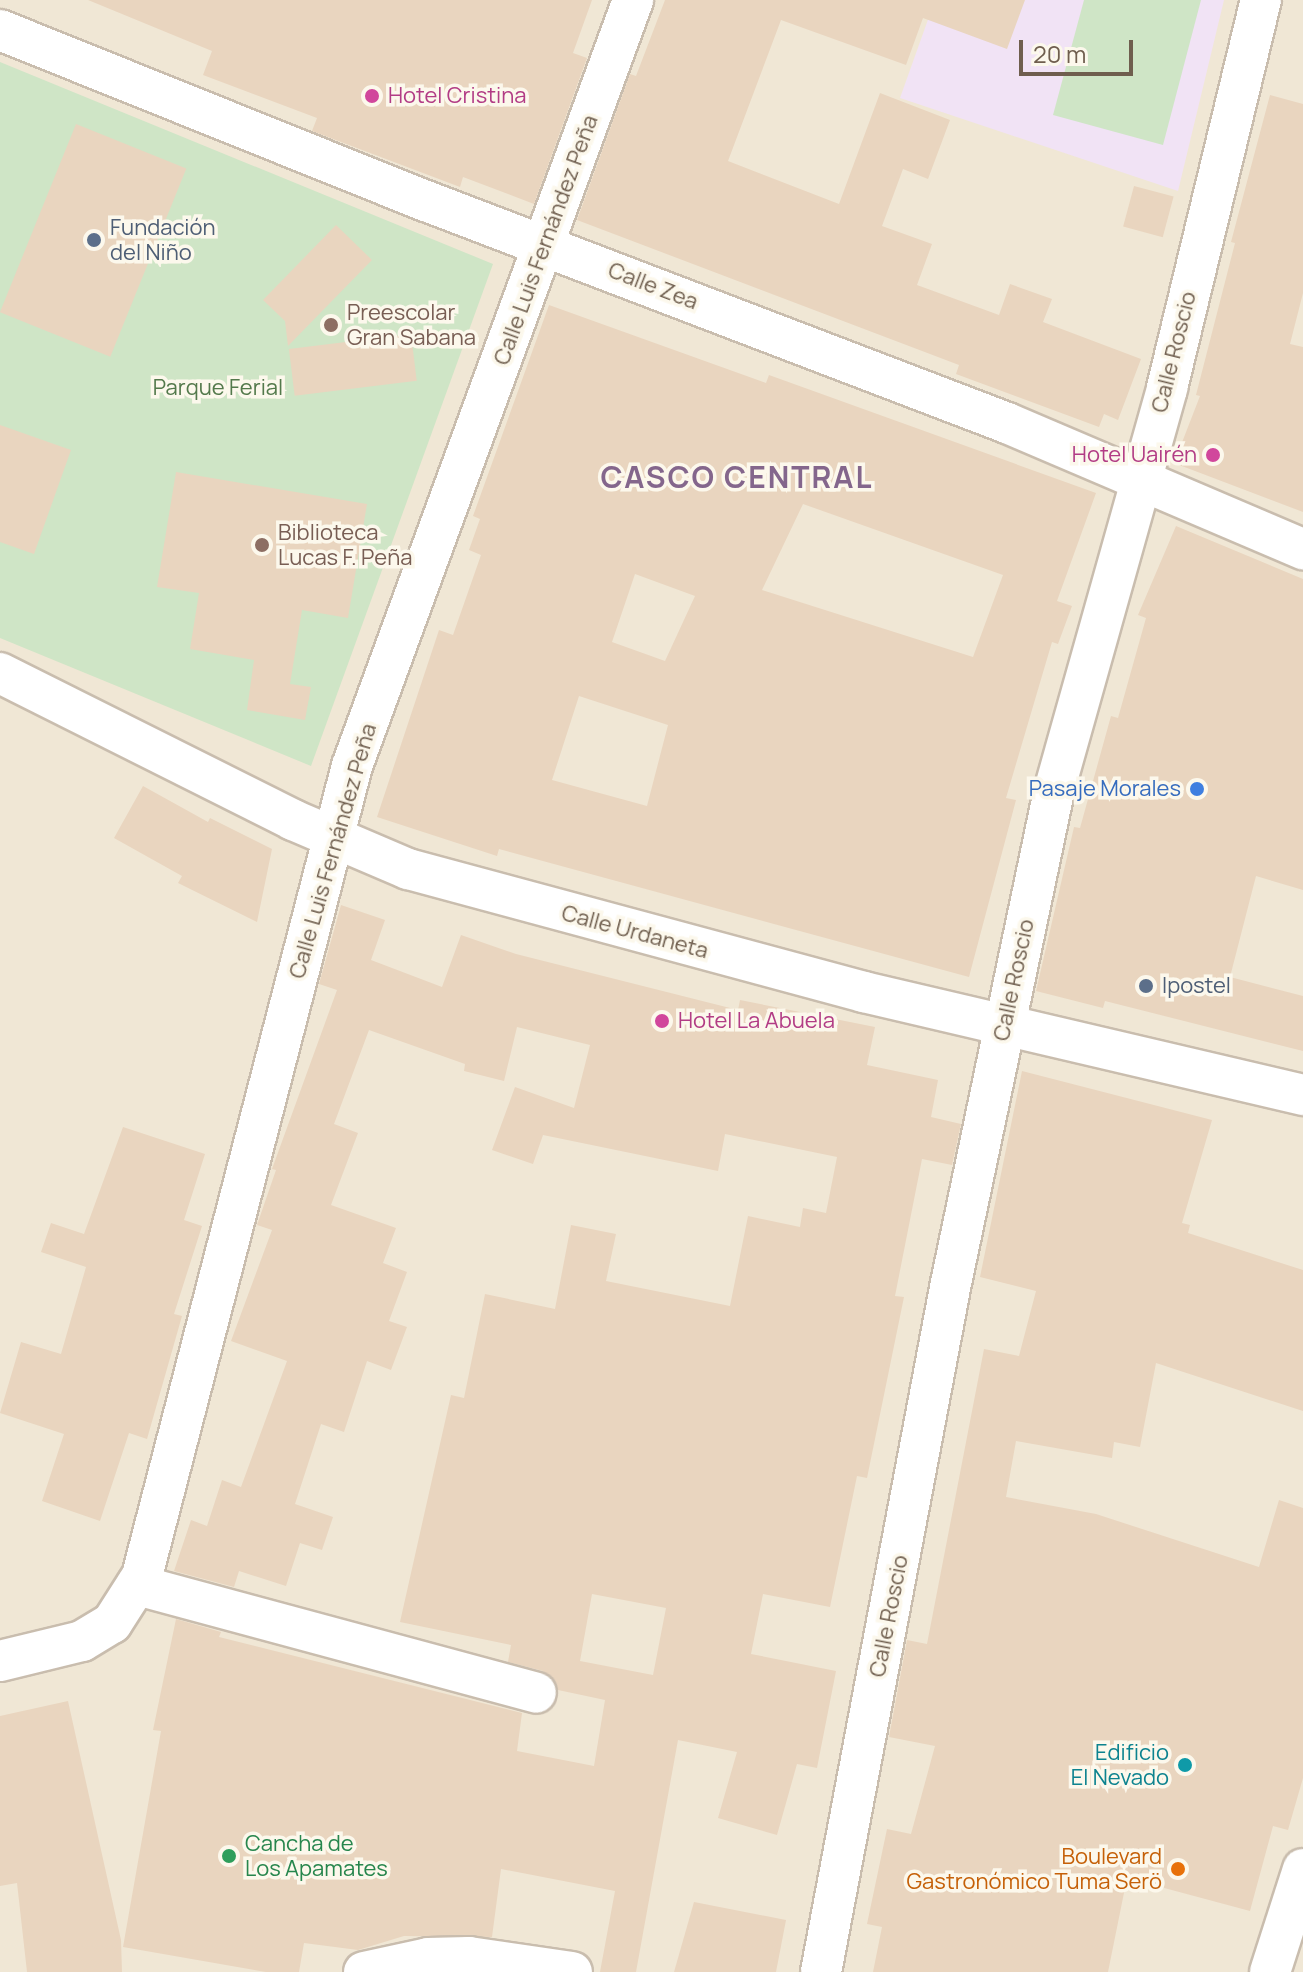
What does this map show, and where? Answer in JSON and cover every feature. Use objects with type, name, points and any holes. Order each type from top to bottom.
[{"type":"street","name":"Calle Luis Fernández Peña","points":[[0,1661],[82,1641],[112,1623],[137,1585],[169,1481],[352,766],[633,0]]},
{"type":"street","name":"Calle Roscio","points":[[821,1972],[1004,1025],[1054,791],[1140,479],[1261,0]]},
{"type":"street","name":"Calle Zea","points":[[0,30],[1140,479],[1303,549]]},
{"type":"street","name":"Calle Urdaneta","points":[[0,673],[333,839],[408,869],[520,902],[1004,1025],[1303,1095]]},
{"type":"street","points":[[137,1585],[536,1693]]},
{"type":"street","points":[[1270,1972],[1303,1869]]},
{"type":"street","points":[[364,1972],[428,1958],[469,1957],[572,1972]]},
{"type":"shaded area","points":[[0,0],[1303,0],[1303,1972],[0,1972]]},
{"type":"shaded area","points":[[935,0],[1224,0],[1178,191],[900,98]]},
{"type":"green space","points":[[1084,0],[1201,0],[1163,145],[1053,115]]},
{"type":"green space","name":"Parque Ferial","points":[[0,62],[493,264],[311,766],[0,638]]},
{"type":"building","points":[[88,0],[592,0],[573,53],[587,58],[534,204],[463,177],[460,187],[312,131],[317,118],[203,75],[212,51]]},
{"type":"building","points":[[665,0],[1025,0],[1007,49],[923,18],[906,65],[781,20],[728,161],[839,204],[880,93],[950,120],[928,179],[903,169],[882,226],[932,244],[917,285],[999,315],[1010,284],[1052,299],[1043,322],[1141,359],[1118,420],[1104,414],[1099,427],[956,374],[959,365],[577,220],[630,74],[636,76]]},
{"type":"building","points":[[1270,95],[1303,104],[1303,293],[1290,344],[1303,347],[1303,512],[1174,463],[1200,396],[1196,395],[1235,243],[1231,242]]},
{"type":"building","name":"Fundación del Niño","points":[[76,124],[186,169],[110,357],[0,312]]},
{"type":"building","points":[[1134,186],[1174,197],[1163,237],[1123,227]]},
{"type":"building","points":[[336,225],[372,260],[288,346],[285,321],[263,300]]},
{"type":"building","points":[[549,305],[766,383],[769,375],[1096,493],[1057,601],[1072,606],[1058,644],[1052,642],[1006,798],[1016,800],[969,977],[499,849],[497,856],[377,817],[439,630],[453,635],[481,555],[469,550],[480,519],[473,516]],"holes":[[[803,504],[1003,575],[973,657],[762,590]],[[635,574],[695,596],[665,661],[612,642]],[[579,696],[668,725],[647,806],[552,780]]]},
{"type":"building","points":[[411,334],[417,381],[295,396],[289,349]]},
{"type":"building","points":[[0,425],[71,450],[34,554],[0,542]]},
{"type":"building","name":"Biblioteca Lucas F. Peña","points":[[176,472],[367,504],[348,618],[302,610],[290,684],[311,687],[305,720],[247,710],[254,660],[190,649],[199,593],[157,587]]},
{"type":"building","points":[[1176,526],[1303,579],[1303,890],[1256,876],[1230,977],[1303,996],[1303,1051],[1105,1001],[1103,1008],[1036,991],[1074,827],[1080,828],[1111,716],[1118,718],[1146,618],[1138,615]]},
{"type":"building","points":[[143,786],[208,822],[210,818],[272,849],[257,922],[178,883],[182,876],[114,838]]},
{"type":"building","points":[[341,905],[385,920],[371,960],[442,987],[461,935],[516,954],[738,1010],[740,1000],[875,1027],[867,1065],[938,1080],[931,1117],[961,1124],[952,1165],[922,1159],[895,1296],[904,1297],[867,1478],[857,1476],[830,1607],[763,1594],[751,1654],[836,1671],[817,1768],[797,1764],[777,1835],[718,1818],[737,1752],[678,1740],[636,1972],[600,1972],[615,1891],[501,1869],[492,1937],[404,1936],[358,1950],[304,1943],[299,1972],[266,1972],[123,1947],[161,1731],[153,1730],[176,1619],[221,1632],[219,1637],[522,1713],[517,1751],[594,1766],[605,1700],[558,1690],[543,1671],[508,1662],[511,1645],[400,1622],[451,1395],[464,1398],[485,1294],[555,1309],[571,1225],[616,1234],[606,1281],[730,1306],[748,1216],[800,1227],[803,1208],[826,1213],[837,1157],[725,1134],[718,1171],[543,1135],[533,1164],[492,1150],[515,1087],[574,1108],[590,1045],[517,1027],[504,1081],[464,1071],[465,1064],[369,1030],[334,1124],[358,1133],[331,1205],[396,1228],[383,1263],[407,1272],[389,1321],[407,1327],[391,1370],[367,1361],[344,1432],[321,1424],[295,1504],[333,1517],[322,1550],[300,1543],[286,1586],[239,1571],[234,1587],[174,1571],[191,1520],[207,1526],[222,1480],[241,1487],[287,1361],[231,1341],[272,1230],[257,1225],[276,1170],[272,1169],[337,990],[319,984]],"holes":[[[592,1594],[666,1608],[653,1675],[580,1661]]]},
{"type":"building","points":[[1022,1071],[1212,1120],[1182,1223],[1190,1225],[1188,1233],[1303,1270],[1303,1411],[1156,1363],[1140,1447],[1114,1442],[1112,1458],[1016,1441],[1006,1497],[1096,1514],[1259,1567],[1279,1500],[1303,1508],[1303,1778],[1288,1830],[1273,1826],[1250,1911],[1127,1878],[1108,1972],[873,1972],[882,1927],[867,1924],[887,1829],[911,1834],[935,1746],[889,1737],[907,1640],[927,1644],[984,1349],[1019,1356],[1036,1291],[980,1277]]},
{"type":"building","points":[[123,1127],[205,1154],[184,1220],[202,1226],[174,1314],[182,1316],[147,1439],[129,1433],[100,1521],[42,1501],[64,1434],[0,1413],[21,1342],[61,1354],[86,1267],[41,1252],[51,1223],[84,1234]]},
{"type":"building","points":[[68,1701],[121,1940],[122,1972],[27,1972],[17,1883],[0,1886],[0,1716]]},
{"type":"building","points":[[694,1902],[786,1920],[776,1972],[674,1972]]},
{"type":"place","name":"Hotel Cristina","points":[[372,96]]},
{"type":"place","name":"Fundación del Niño","points":[[94,240]]},
{"type":"place","name":"Preescolar Gran Sabana","points":[[331,325]]},
{"type":"place","name":"Hotel Uairén","points":[[1213,455]]},
{"type":"place","name":"Biblioteca Lucas F. Peña","points":[[262,545]]},
{"type":"place","name":"Pasaje Morales","points":[[1197,789]]},
{"type":"place","name":"Ipostel","points":[[1146,986]]},
{"type":"place","name":"Hotel La Abuela","points":[[662,1021]]},
{"type":"place","name":"Edificio El Nevado","points":[[1185,1765]]},
{"type":"place","name":"Cancha de Los Apamates","points":[[229,1856]]},
{"type":"place","name":"Boulevard Gastronómico Tuma Serö","points":[[1178,1869]]},
{"type":"district","name":"CASCO CENTRAL","points":[[737,477]]}]
